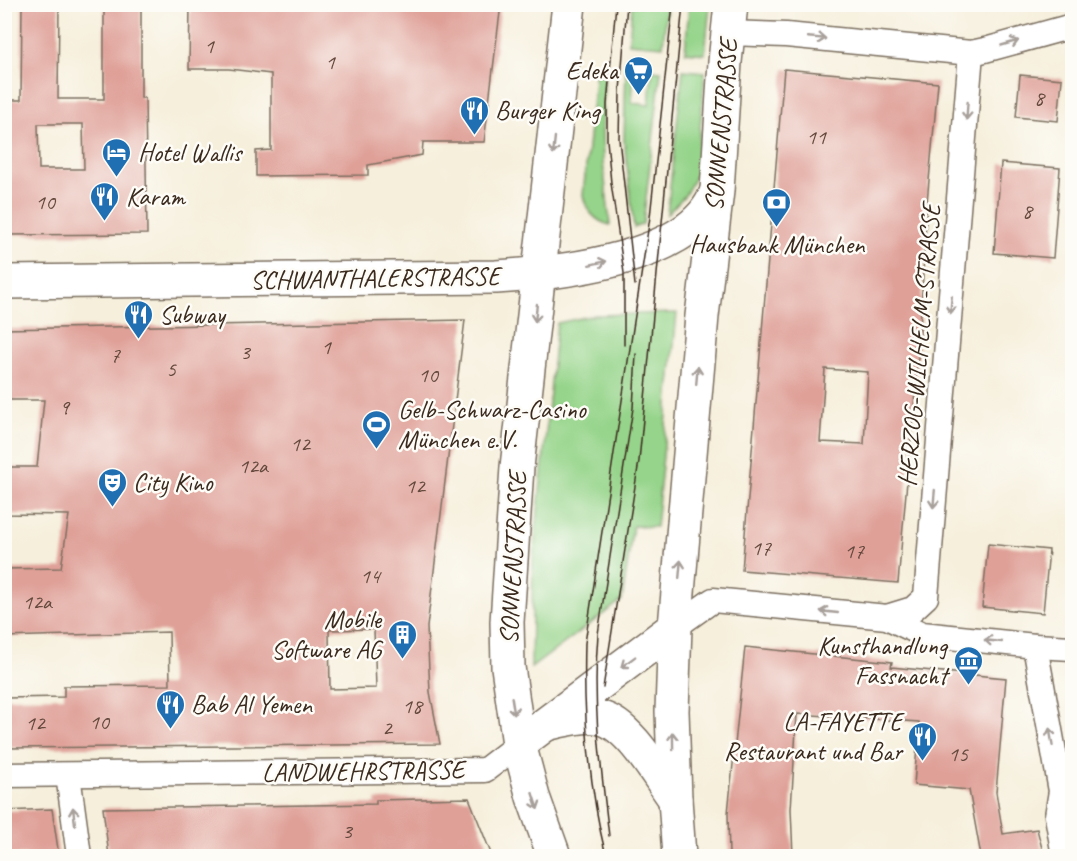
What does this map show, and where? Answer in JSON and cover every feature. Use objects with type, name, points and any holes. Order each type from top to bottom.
[{"type":"main road","name":"SONNENSTRASSE","points":[[554,856],[533,797],[519,744],[509,676],[507,622],[517,467],[569,4]]},
{"type":"main road","name":"SONNENSTRASSE","points":[[679,856],[672,711],[675,627],[702,316],[717,191],[729,19]]},
{"type":"main road","name":"SCHWANTHALERSTRASSE","points":[[4,282],[496,277],[540,274],[622,258],[660,245],[698,221],[711,205],[717,191]]},
{"type":"main road","name":"LANDWEHRSTRASSE","points":[[519,744],[675,627]]},
{"type":"main road","points":[[546,723],[590,716],[610,722],[632,740],[675,799]]},
{"type":"street","points":[[729,19],[786,36],[971,52],[1072,26]]},
{"type":"street","name":"HERZOG-WILHELM-STRASSE","points":[[887,617],[909,612],[926,597],[971,52]]},
{"type":"street","points":[[675,627],[713,600],[887,617],[922,634],[1072,648]]},
{"type":"street","points":[[1035,646],[1067,788],[1057,816],[1064,856]]},
{"type":"street","name":"LANDWEHRSTRASSE","points":[[4,775],[485,770],[519,744]]},
{"type":"street","points":[[68,775],[79,856]]},
{"type":"green space","points":[[632,5],[667,5],[663,46],[629,43]]},
{"type":"green space","points":[[689,5],[710,5],[705,54],[685,52]]},
{"type":"green space","points":[[601,65],[605,66],[603,162],[610,225],[599,221],[592,214],[583,195],[596,70]]},
{"type":"green space","points":[[626,68],[634,69],[632,103],[649,105],[652,70],[661,71],[643,224],[634,228],[624,140]]},
{"type":"green space","points":[[683,70],[705,72],[696,175],[685,195],[667,214]]},
{"type":"green space","points":[[677,313],[656,527],[633,526],[622,600],[531,668],[533,561],[557,323],[595,315]]},
{"type":"building","points":[[22,4],[59,4],[58,99],[104,99],[104,4],[141,4],[141,98],[145,98],[147,234],[4,235],[4,100],[21,100]],"holes":[[[38,124],[83,124],[84,169],[39,169]]]},
{"type":"building","points":[[190,4],[501,4],[484,142],[423,142],[422,155],[368,165],[368,175],[256,176],[256,151],[271,150],[271,74],[229,69],[189,69]]},
{"type":"building","points":[[784,69],[938,83],[927,202],[919,346],[898,583],[742,570]],"holes":[[[825,369],[868,372],[864,444],[820,442]]]},
{"type":"building","points":[[1020,75],[1062,79],[1058,121],[1016,117]]},
{"type":"building","points":[[1001,163],[1060,168],[1053,258],[994,253]]},
{"type":"building","points":[[465,320],[427,627],[430,692],[440,744],[5,748],[5,698],[64,697],[64,686],[170,685],[169,632],[4,637],[4,569],[61,568],[69,515],[4,514],[4,467],[37,467],[44,400],[4,400],[4,329]],"holes":[[[374,629],[376,688],[330,689],[329,630]]]},
{"type":"building","points":[[988,544],[1049,550],[1043,613],[982,607]]},
{"type":"building","points":[[745,647],[892,662],[891,667],[1006,678],[996,792],[1003,834],[1037,829],[1044,856],[981,856],[969,790],[914,785],[919,722],[797,714],[791,809],[793,856],[729,856],[728,813]]},
{"type":"building","points":[[469,798],[492,856],[109,856],[103,808],[376,804],[376,800]]},
{"type":"building","points":[[52,809],[59,856],[4,855],[4,811]]},
{"type":"tram line","points":[[616,4],[607,104],[607,140],[624,273],[624,345]]},
{"type":"tram line","points":[[627,4],[620,91],[619,139],[635,285]]},
{"type":"tram line","points":[[606,856],[595,804],[588,751],[585,643],[650,217],[673,4]]},
{"type":"tram line","points":[[603,688],[639,461],[683,4]]},
{"type":"tram line","points":[[609,836],[598,735],[596,660],[633,408],[636,354]]},
{"type":"place","name":"Edeka","points":[[639,96]]},
{"type":"place","name":"Burger King","points":[[474,136]]},
{"type":"place","name":"Hotel Wallis","points":[[117,178]]},
{"type":"place","name":"Karam","points":[[105,222]]},
{"type":"place","name":"Hausbank München","points":[[777,228]]},
{"type":"place","name":"Subway","points":[[138,340]]},
{"type":"place","name":"Gelb-Schwarz-Casino München e.V.","points":[[377,450]]},
{"type":"place","name":"City Kino","points":[[112,508]]},
{"type":"place","name":"Mobile Software AG","points":[[402,660]]},
{"type":"place","name":"Kunsthandlung Fassnacht","points":[[968,686]]},
{"type":"place","name":"Bab Al Yemen","points":[[170,730]]},
{"type":"place","name":"LA-FAYETTE Restaurant und Bar","points":[[923,762]]}]
